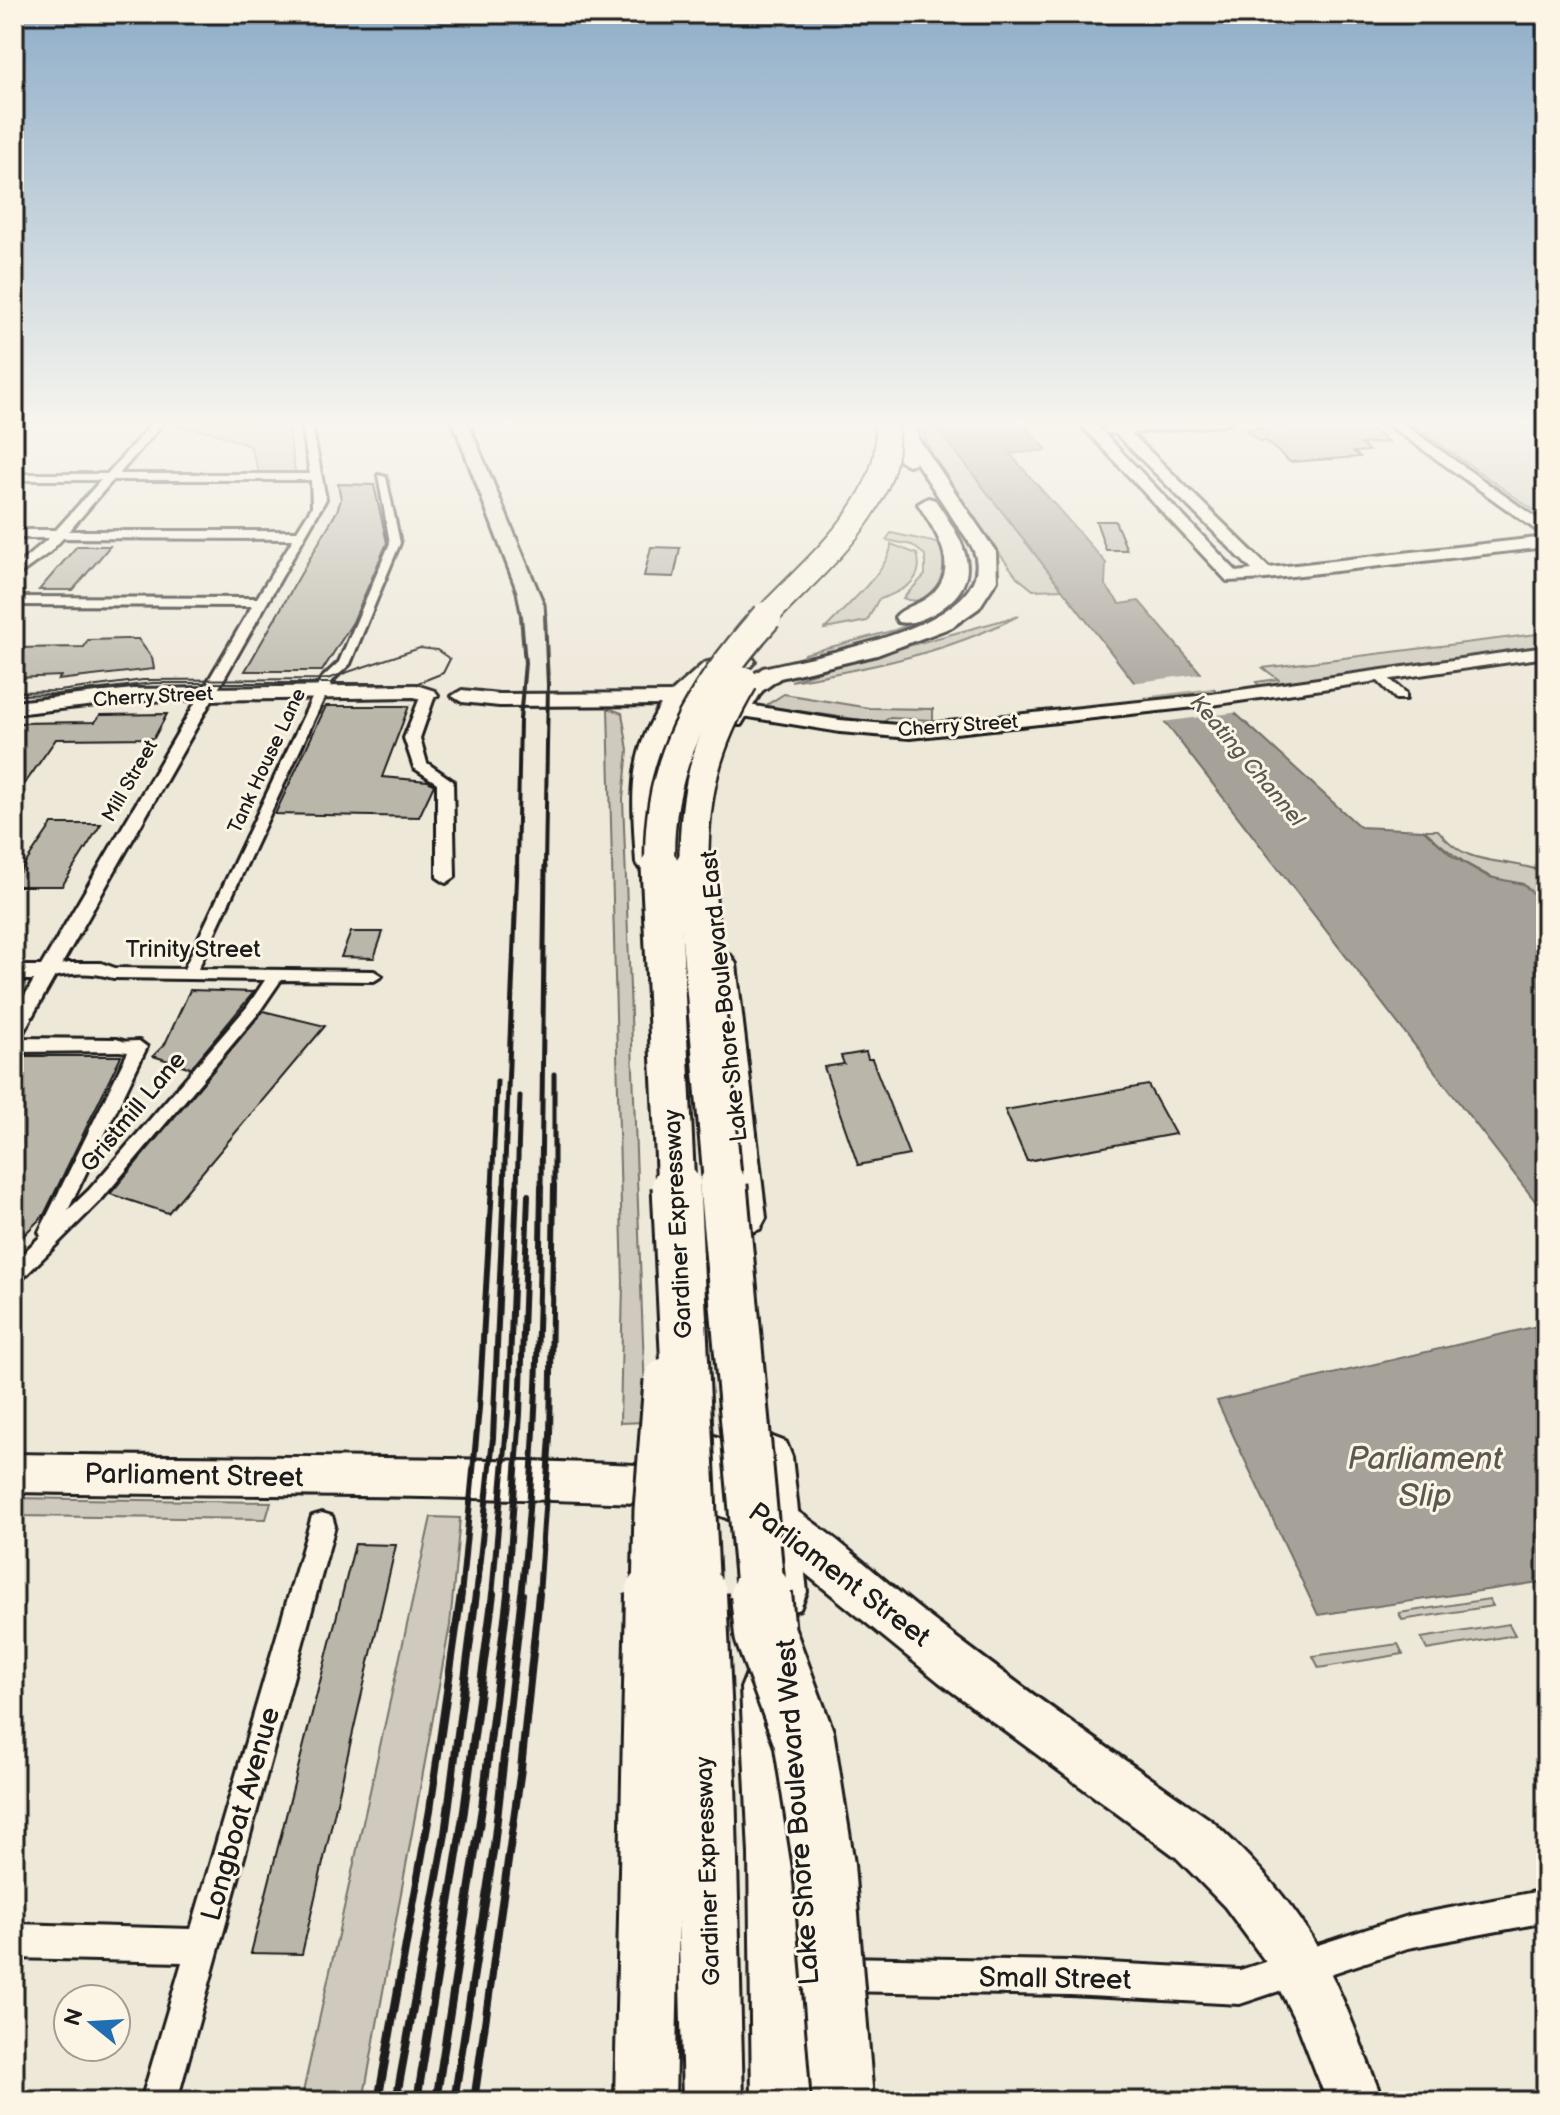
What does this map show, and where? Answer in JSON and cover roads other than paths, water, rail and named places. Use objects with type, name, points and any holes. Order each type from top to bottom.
[{"type":"highway","name":"Gardiner Expressway","points":[[713,2101],[705,1782],[660,862],[663,797],[681,739],[714,681],[854,520]]},
{"type":"highway","name":"Gardiner Expressway","points":[[786,2101],[779,1854],[765,1634],[694,881],[695,794],[713,735],[741,684],[778,634],[877,520]]},
{"type":"highway","name":"Lake Shore Boulevard East","points":[[676,699],[713,668],[810,644],[926,609],[944,596],[957,571],[956,553],[938,520]]},
{"type":"highway","points":[[946,533],[950,520]]},
{"type":"highway","name":"Lake Shore Boulevard East","points":[[779,1523],[727,1020],[707,867],[708,799],[718,754],[738,708],[760,679],[772,673],[923,632],[951,619],[971,604],[986,580],[988,559],[963,520]]},
{"type":"highway","points":[[645,2101],[660,1480],[664,1402],[683,1304]]},
{"type":"highway","points":[[709,1491],[721,1711],[735,2101]]},
{"type":"highway","name":"Lake Shore Boulevard West","points":[[779,1523],[815,2101]]},
{"type":"highway","points":[[765,1634],[806,1753],[824,1866],[843,2101]]},
{"type":"main road","name":"Lake Shore Boulevard East","points":[[676,699],[651,740],[647,765],[647,816],[653,902],[681,1017],[697,1246],[709,1491]]},
{"type":"main road","name":"Parliament Street","points":[[14,1473],[618,1481],[709,1491],[741,1500],[779,1523],[878,1605],[1194,1839],[1250,1896],[1272,1924],[1300,1970],[1355,2101]]},
{"type":"street","points":[[14,574],[41,553],[72,520]]},
{"type":"street","name":"Mill Street","points":[[14,1031],[206,694],[310,520]]},
{"type":"street","name":"Tank House Lane","points":[[189,973],[327,679],[344,664],[395,543],[390,520]]},
{"type":"street","points":[[1178,520],[1233,577],[1546,542]]},
{"type":"street","points":[[1211,520],[1266,574]]},
{"type":"street","points":[[1529,520],[1546,532]]},
{"type":"street","points":[[14,534],[302,535]]},
{"type":"street","points":[[14,601],[260,602]]},
{"type":"street","name":"Cherry Street","points":[[14,708],[133,695],[320,694],[413,698],[428,695],[499,700],[611,700],[628,697],[676,699],[840,726],[910,732],[1144,708],[1546,652]]},
{"type":"street","points":[[1380,675],[1401,696]]},
{"type":"street","points":[[428,695],[412,738],[420,765],[445,781],[446,877]]},
{"type":"street","name":"Trinity Street","points":[[14,973],[47,973],[82,967],[113,973],[374,976]]},
{"type":"street","name":"Gristmill Lane","points":[[14,1274],[95,1195],[252,1011],[278,973]]},
{"type":"street","points":[[14,1045],[139,1047],[80,1173],[40,1248]]},
{"type":"street","name":"Longboat Avenue","points":[[159,2101],[322,1526]]},
{"type":"street","name":"Small Street","points":[[809,1973],[1070,1978],[1240,1987],[1300,1970],[1408,1932],[1546,1906]]},
{"type":"street","points":[[14,1941],[204,1946]]},
{"type":"water","name":"Keating Channel","points":[[1008,520],[1068,520],[1106,563],[1105,585],[1120,604],[1139,601],[1235,713],[1360,827],[1424,830],[1452,856],[1489,877],[1523,884],[1537,897],[1546,919],[1546,941],[1534,960],[1546,989],[1546,1215]]},
{"type":"water","name":"Parliament Slip","points":[[1546,1324],[1546,1581],[1318,1615],[1217,1401]]},
{"type":"tram line","points":[[14,692],[59,691],[143,680],[327,679],[420,648],[437,650],[450,659],[443,673],[418,683],[153,683],[58,694],[14,695]]},
{"type":"railway","points":[[489,520],[516,592],[521,618]]},
{"type":"railway","points":[[510,520],[545,604],[546,618]]},
{"type":"railway","points":[[517,868],[520,720],[525,663],[521,616]]},
{"type":"railway","points":[[545,616],[548,685],[545,868]]},
{"type":"railway","points":[[504,1188],[517,866]]},
{"type":"railway","points":[[541,1188],[545,866]]},
{"type":"railway","points":[[554,1074],[554,1186]]},
{"type":"railway","points":[[492,1188],[497,1081]]},
{"type":"railway","points":[[517,1188],[520,1096]]},
{"type":"railway","points":[[461,1596],[479,1408],[492,1186]]},
{"type":"railway","points":[[476,1596],[493,1438],[504,1186]]},
{"type":"railway","points":[[492,1596],[508,1414],[517,1186]]},
{"type":"railway","points":[[521,1596],[538,1340],[541,1186]]},
{"type":"railway","points":[[539,1596],[550,1436],[554,1186]]},
{"type":"railway","points":[[507,1596],[520,1414],[528,1195]]},
{"type":"railway","points":[[378,2101],[430,1810],[461,1594]]},
{"type":"railway","points":[[396,2101],[445,1834],[476,1594]]},
{"type":"railway","points":[[417,2101],[464,1811],[493,1594]]},
{"type":"railway","points":[[436,2101],[482,1808],[508,1594]]},
{"type":"railway","points":[[454,2101],[494,1846],[522,1594]]},
{"type":"railway","points":[[474,2101],[521,1769],[539,1594]]}]
